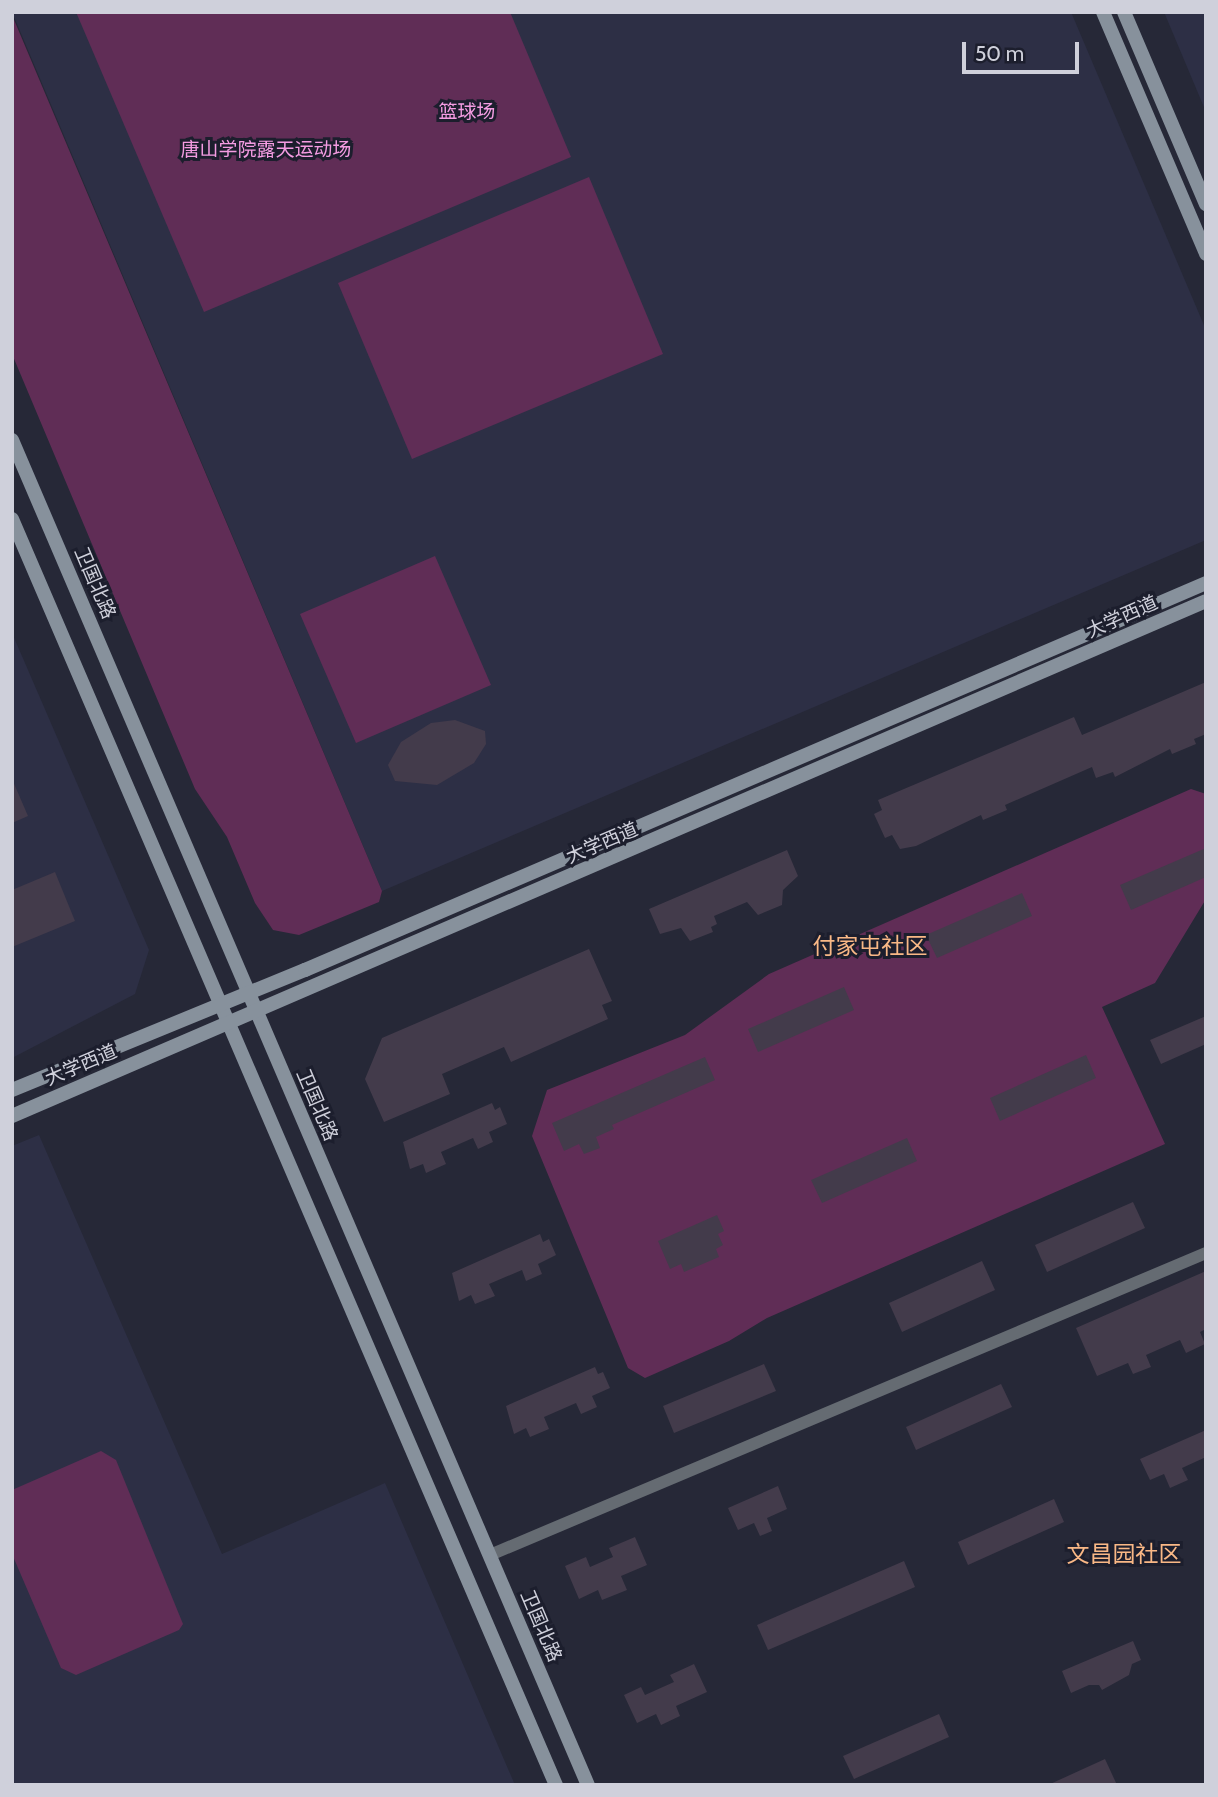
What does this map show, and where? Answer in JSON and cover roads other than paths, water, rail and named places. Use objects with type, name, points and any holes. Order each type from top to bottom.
[{"type":"main road","points":[[1104,12],[1206,254]]},
{"type":"main road","points":[[1124,12],[1206,204]]},
{"type":"main road","name":"卫国北路","points":[[12,440],[588,1785]]},
{"type":"main road","points":[[12,519],[556,1785]]},
{"type":"main road","name":"大学西道","points":[[12,1090],[250,992],[1206,583]]},
{"type":"main road","name":"大学西道","points":[[12,1116],[258,1013],[1206,601]]},
{"type":"street","points":[[490,1555],[1206,1253]]},
{"type":"district","name":"付家屯社区","points":[[870,946]]},
{"type":"district","name":"文昌园社区","points":[[1124,1554]]},
{"type":"park label","name":"篮球场","points":[[467,112]]},
{"type":"park label","name":"唐山学院露天运动场","points":[[266,150]]}]
